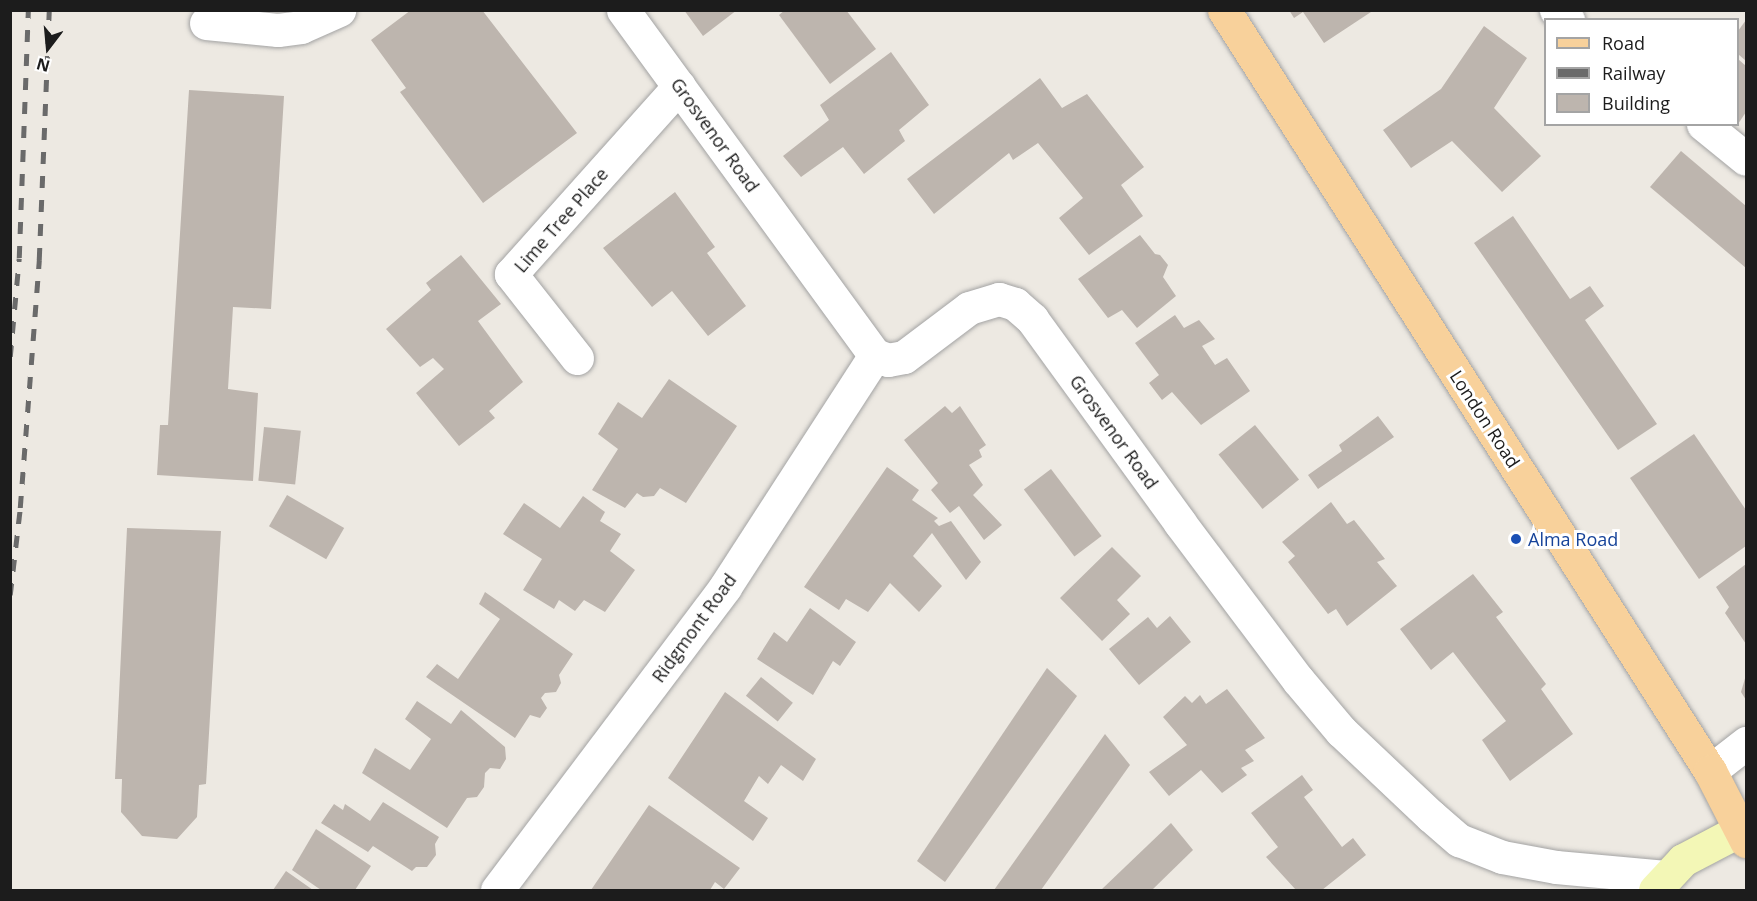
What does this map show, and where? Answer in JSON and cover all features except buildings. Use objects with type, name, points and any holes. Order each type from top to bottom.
[{"type":"main road","name":"London Road","points":[[1224,10],[1710,771],[1745,835]]},
{"type":"main road","points":[[1661,884],[1683,860],[1745,835]]},
{"type":"street","points":[[206,23],[278,30],[301,27],[339,10]]},
{"type":"street","name":"Grosvenor Road","points":[[623,10],[875,355],[888,360],[904,357],[969,308],[999,298],[1016,304],[1032,319],[1180,523],[1298,680],[1341,731],[1431,816],[1459,840],[1502,857],[1661,884]]},
{"type":"street","name":"Lime Tree Place","points":[[577,358],[512,274],[680,86]]},
{"type":"street","points":[[1705,126],[1746,159]]},
{"type":"street","name":"Ridgmont Road","points":[[497,891],[725,587],[875,355]]},
{"type":"street","points":[[1710,771],[1746,743]]},
{"type":"railway","points":[[10,357],[19,258],[28,10]]},
{"type":"railway","points":[[10,595],[20,508],[39,260],[49,10]]},
{"type":"place","name":"Alma Road","points":[[1516,539]]}]
